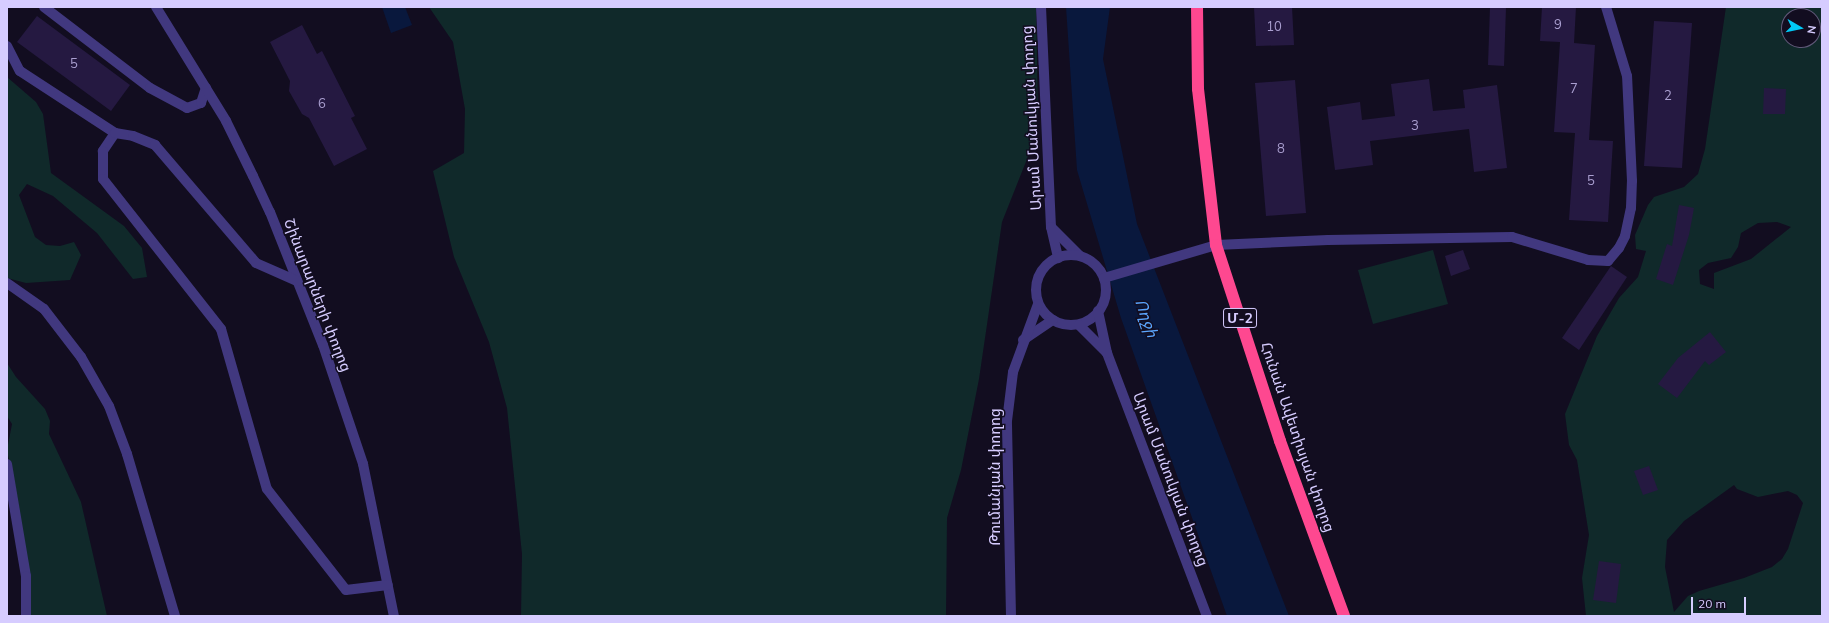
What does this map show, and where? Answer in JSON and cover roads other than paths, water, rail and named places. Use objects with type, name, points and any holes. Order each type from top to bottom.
[{"type":"highway","name":"Հունան Ավետիսյան փողոց","points":[[1196,7],[1198,89],[1216,245],[1280,441],[1344,616]]},
{"type":"street","points":[[44,7],[150,88],[187,108],[201,103],[206,88]]},
{"type":"street","name":"Շինարարների փողոց","points":[[156,7],[226,120],[270,212],[323,345],[363,464],[394,616]]},
{"type":"street","name":"Արամ Մանուկյան փողոց","points":[[1041,7],[1051,227],[1058,258]]},
{"type":"street","points":[[1105,278],[1194,250],[1216,245],[1328,240],[1512,237],[1588,260],[1608,261],[1619,248],[1625,236],[1631,208],[1630,108],[1627,76],[1606,7]]},
{"type":"street","points":[[7,46],[20,71],[115,133],[133,136],[155,145],[256,263],[297,281]]},
{"type":"street","points":[[115,133],[103,151],[103,179],[220,329],[267,489],[346,590],[388,585]]},
{"type":"street","name":"Արամ Մանուկյան փողոց","points":[[1051,227],[1080,256]]},
{"type":"street","points":[[1080,256],[1094,264],[1105,278],[1106,294],[1103,304],[1088,321],[1080,325],[1065,324],[1053,320],[1038,304],[1038,279],[1044,269],[1058,258],[1080,256]]},
{"type":"street","points":[[7,283],[44,309],[81,357],[109,406],[129,462],[175,616]]},
{"type":"street","name":"Թումանյան փողոց","points":[[1011,616],[1007,421],[1013,372],[1023,340],[1038,304]]},
{"type":"street","name":"Արամ Մանուկյան փողոց","points":[[1098,310],[1107,353],[1207,616]]},
{"type":"street","points":[[1023,340],[1053,320]]},
{"type":"street","name":"Արամ Մանուկյան փողոց","points":[[1080,325],[1107,353]]},
{"type":"street","points":[[7,464],[26,576],[26,616]]},
{"type":"water","points":[[382,7],[405,7],[412,25],[391,33]]},
{"type":"water","name":"Ողջի","points":[[1066,7],[1110,7],[1103,59],[1137,224],[1289,616],[1227,616],[1121,318],[1077,170]]}]
